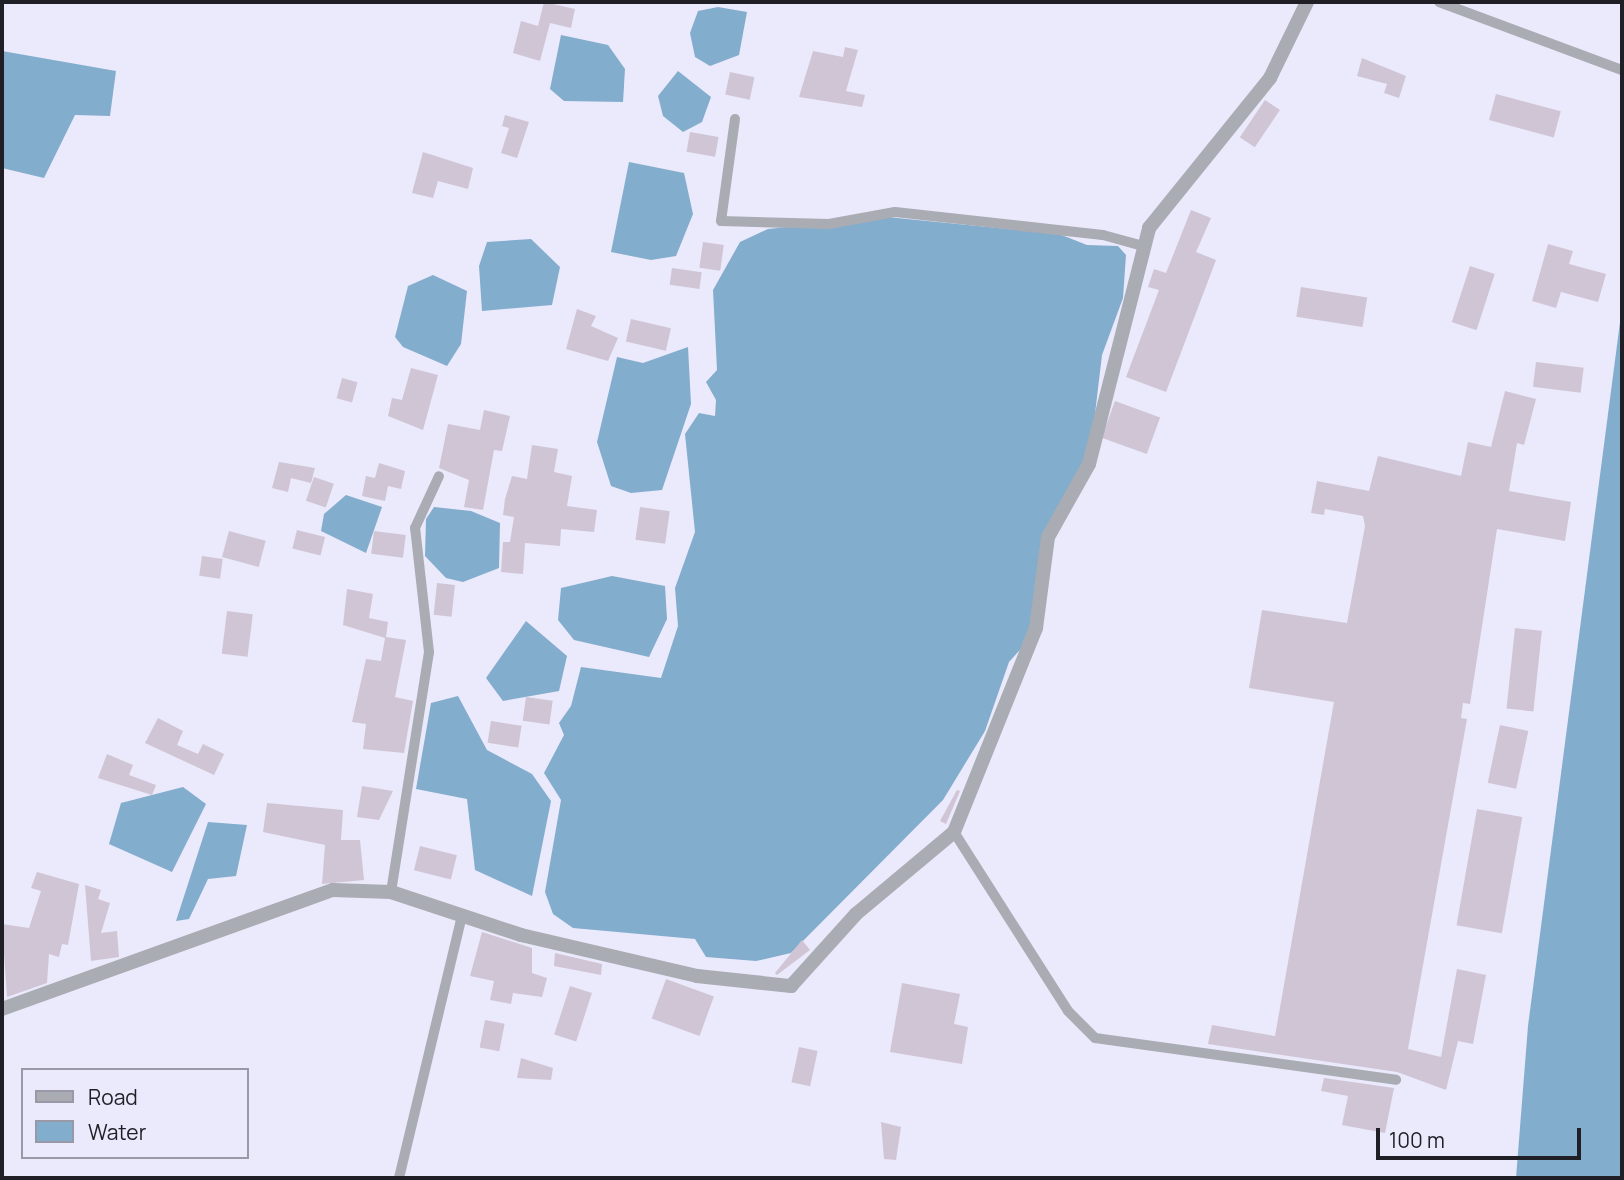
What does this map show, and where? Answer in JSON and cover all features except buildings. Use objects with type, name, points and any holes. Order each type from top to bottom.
[{"type":"street","points":[[2,1009],[333,890],[391,892],[461,920],[697,976],[791,986],[856,914],[954,832],[1036,628],[1048,537],[1089,464],[1149,228],[1270,78],[1307,2]]},
{"type":"street","points":[[1439,2],[1622,71]]},
{"type":"street","points":[[735,118],[721,221],[829,225],[895,212],[1103,235],[1143,246]]},
{"type":"street","points":[[391,892],[429,652],[414,539],[439,476]]},
{"type":"street","points":[[954,832],[1068,1011],[1095,1038],[1396,1080]]},
{"type":"street","points":[[399,1178],[461,920]]},
{"type":"water","points":[[718,7],[747,12],[739,55],[710,66],[695,57],[690,33],[698,11]]},
{"type":"water","points":[[561,35],[608,45],[625,69],[623,102],[564,101],[550,89]]},
{"type":"water","points":[[2,51],[116,71],[110,116],[75,115],[44,178],[2,168]]},
{"type":"water","points":[[678,71],[711,97],[702,122],[683,132],[663,116],[658,96]]},
{"type":"water","points":[[629,162],[684,173],[693,214],[676,256],[651,260],[611,252]]},
{"type":"water","points":[[887,217],[1059,234],[1087,245],[1118,246],[1126,255],[1123,298],[1102,355],[1089,464],[1044,542],[1039,629],[1009,662],[985,731],[943,800],[791,953],[756,961],[706,957],[695,939],[573,928],[553,914],[545,892],[561,800],[544,773],[564,735],[559,723],[571,706],[581,667],[661,678],[678,626],[675,588],[695,532],[685,434],[699,413],[715,416],[716,400],[706,382],[717,370],[713,290],[740,242],[768,229]]},
{"type":"water","points":[[531,239],[560,267],[552,305],[482,311],[479,266],[487,242]]},
{"type":"water","points":[[433,275],[467,291],[461,344],[447,366],[403,347],[395,337],[408,286]]},
{"type":"water","points":[[1622,307],[1622,1178],[1516,1178],[1528,1026]]},
{"type":"water","points":[[688,347],[691,404],[662,490],[631,493],[611,486],[597,442],[617,357],[643,363]]},
{"type":"water","points":[[346,495],[382,507],[366,553],[321,531],[324,514]]},
{"type":"water","points":[[434,507],[471,511],[500,523],[499,568],[463,582],[446,578],[425,556],[426,519]]},
{"type":"water","points":[[612,576],[665,586],[667,619],[649,657],[574,640],[558,620],[561,588]]},
{"type":"water","points":[[526,621],[567,656],[559,691],[503,701],[486,678]]},
{"type":"water","points":[[458,696],[487,750],[532,774],[551,801],[532,896],[475,870],[467,799],[416,789],[431,703]]},
{"type":"water","points":[[183,787],[206,804],[172,872],[109,844],[121,803]]},
{"type":"water","points":[[208,822],[247,825],[236,876],[208,879],[189,919],[176,921]]}]
